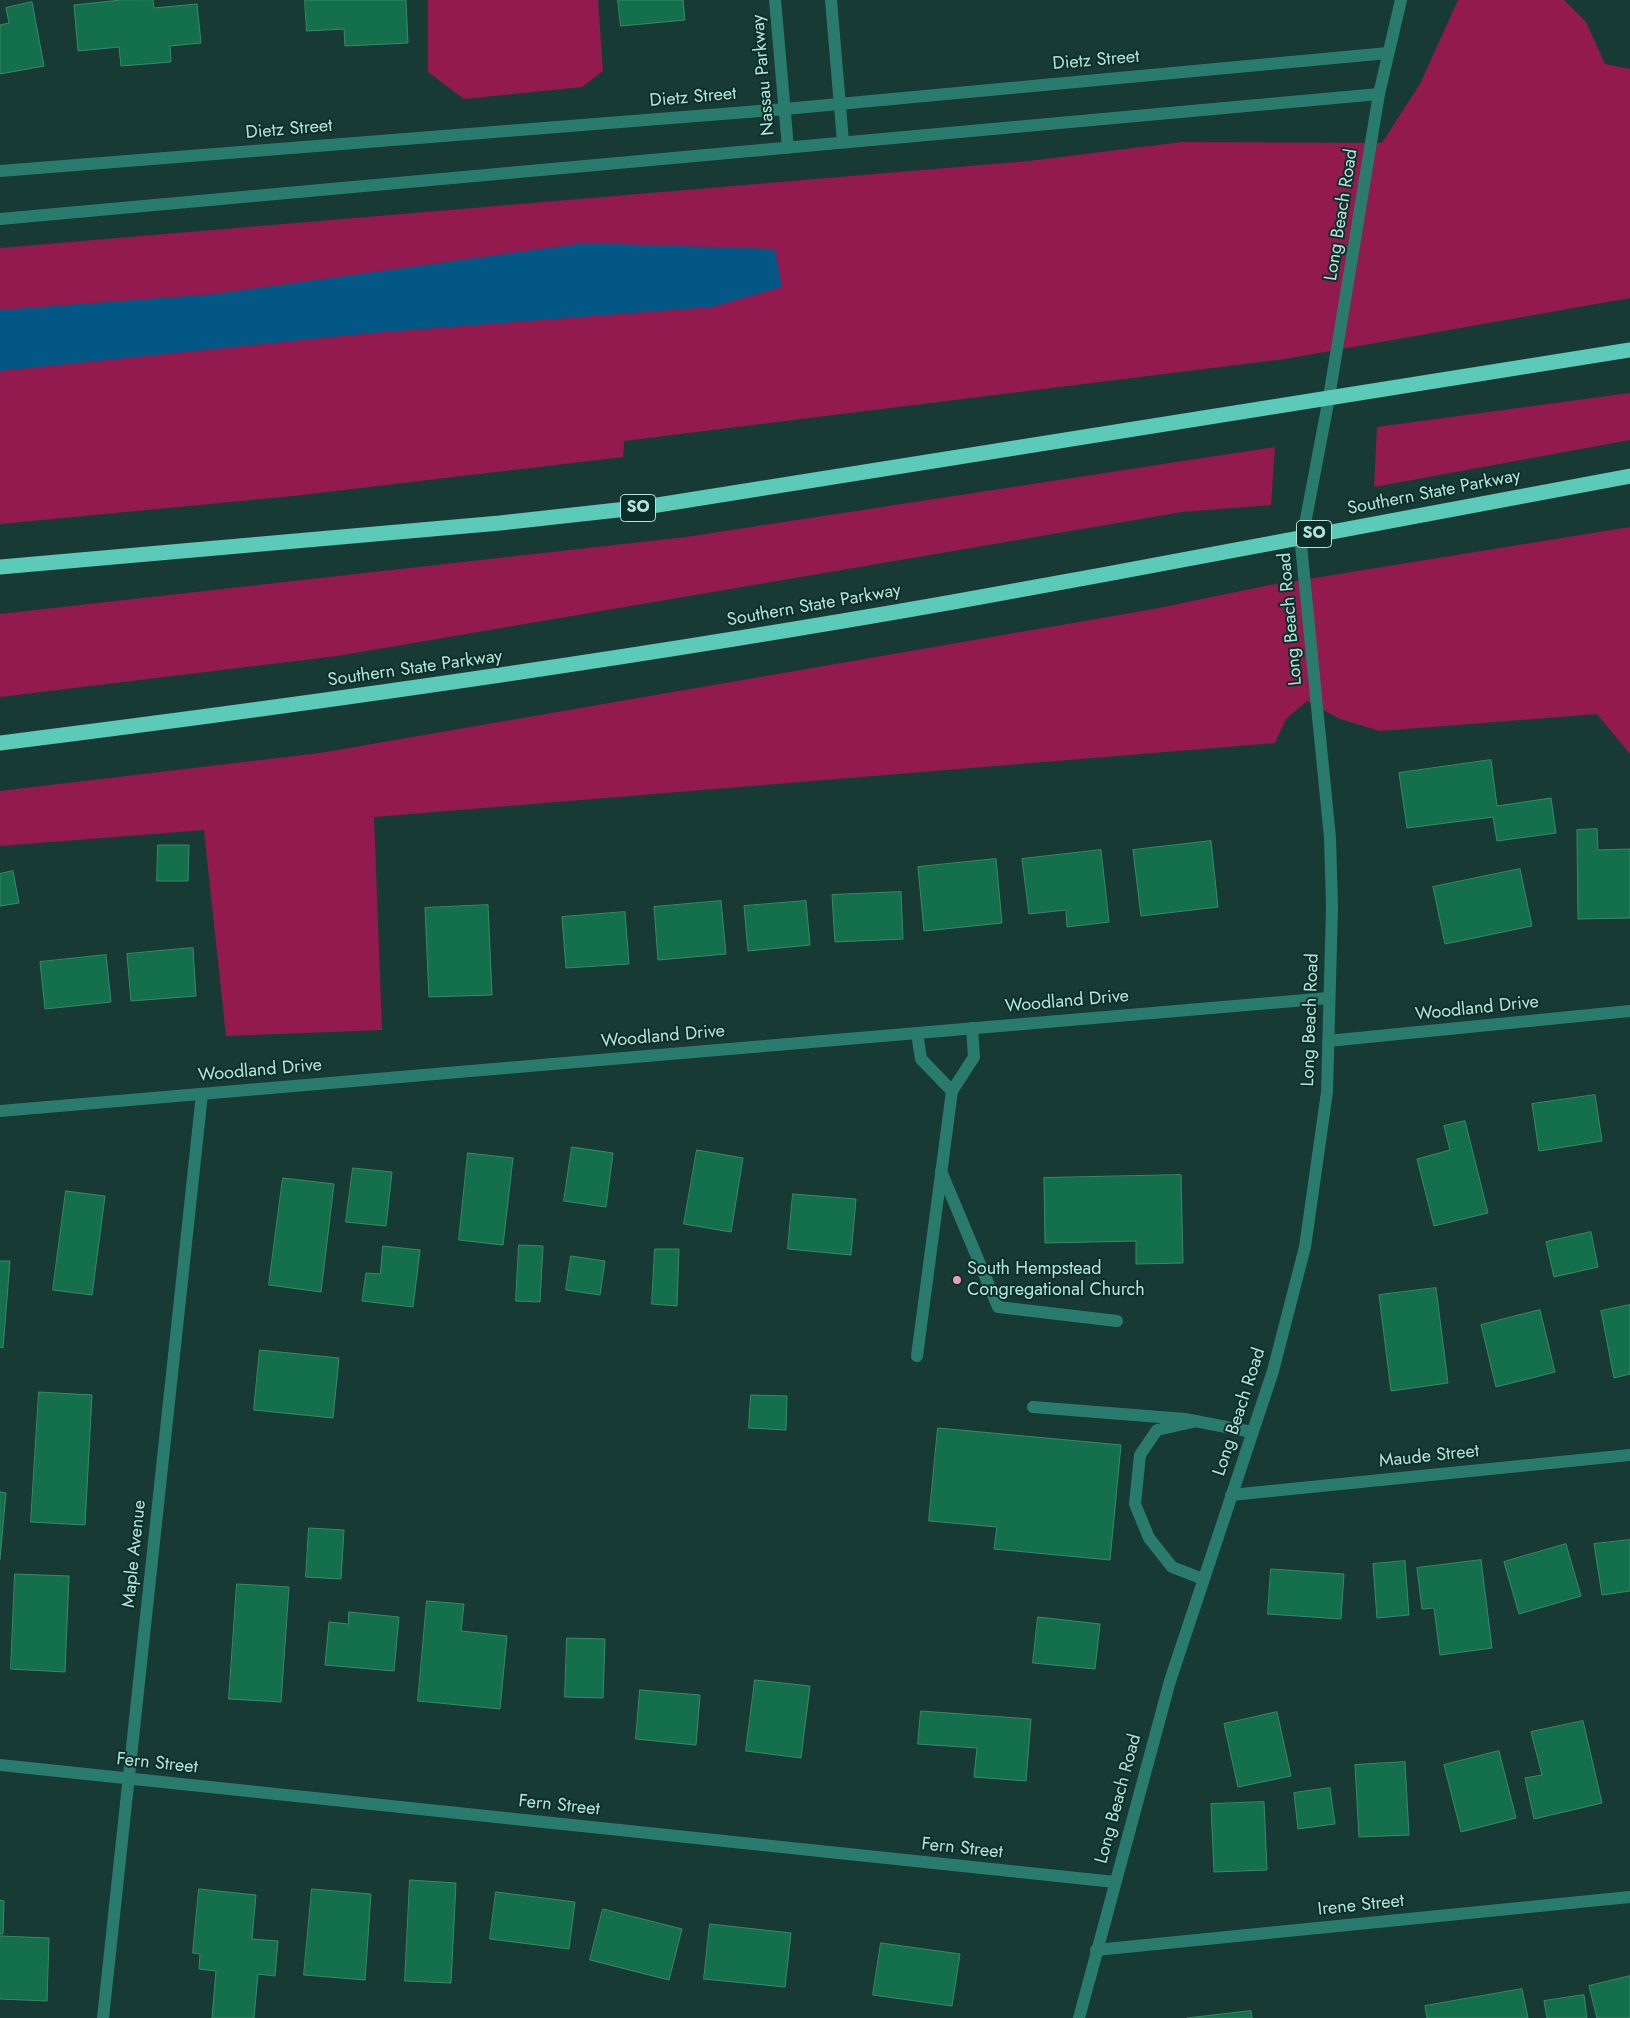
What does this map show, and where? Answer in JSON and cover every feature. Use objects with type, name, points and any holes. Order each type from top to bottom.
[{"type":"highway","name":"SO","points":[[0,567],[500,523],[635,508],[1630,350]]},
{"type":"highway","name":"Southern State Parkway","points":[[0,743],[257,711],[668,650],[954,602],[1630,476]]},
{"type":"street","name":"Nassau Parkway","points":[[775,0],[788,148]]},
{"type":"street","points":[[831,0],[843,142]]},
{"type":"street","name":"Long Beach Road","points":[[1079,2018],[1170,1681],[1273,1370],[1305,1247],[1327,1092],[1332,907],[1330,838],[1301,545],[1328,403],[1379,94],[1401,0]]},
{"type":"street","name":"Dietz Street","points":[[0,171],[785,109],[840,102],[1388,53]]},
{"type":"street","points":[[0,219],[1379,94]]},
{"type":"street","name":"Woodland Drive","points":[[0,1111],[1329,998]]},
{"type":"street","name":"Woodland Drive","points":[[1328,1041],[1630,1011]]},
{"type":"street","points":[[917,1356],[952,1091],[974,1057],[972,1028]]},
{"type":"street","points":[[917,1033],[921,1058],[952,1091]]},
{"type":"street","name":"Maple Avenue","points":[[104,2018],[202,1094]]},
{"type":"street","points":[[941,1171],[998,1307],[1117,1322]]},
{"type":"street","points":[[1033,1407],[1196,1421],[1252,1432]]},
{"type":"street","points":[[1196,1421],[1157,1430],[1140,1455],[1135,1504],[1149,1538],[1172,1567],[1203,1579]]},
{"type":"street","name":"Maude Street","points":[[1232,1495],[1630,1455]]},
{"type":"street","name":"Fern Street","points":[[0,1765],[1115,1882]]},
{"type":"street","name":"Irene Street","points":[[1096,1950],[1630,1897]]},
{"type":"shaded area","points":[[428,0],[598,0],[603,71],[582,87],[464,99],[428,72]]},
{"type":"shaded area","points":[[1458,0],[1564,0],[1586,22],[1605,64],[1630,69],[1630,298],[1285,359],[624,441],[623,457],[293,496],[0,524],[0,248],[1029,161],[1182,142],[1382,143],[1420,84]]},
{"type":"shaded area","points":[[1630,393],[1630,440],[1374,487],[1377,427]]},
{"type":"shaded area","points":[[1275,447],[1271,505],[1182,512],[337,656],[0,697],[0,614],[686,537]]},
{"type":"shaded area","points":[[1630,527],[1630,754],[1597,714],[1380,731],[1340,719],[1307,701],[1286,719],[1275,743],[374,817],[382,1030],[226,1036],[204,830],[0,846],[0,791],[320,753],[1154,609],[1265,586]]},
{"type":"water","points":[[584,243],[775,249],[782,287],[712,307],[372,333],[0,371],[0,310],[215,294]]},
{"type":"building","points":[[121,0],[153,0],[154,8],[197,4],[201,43],[170,46],[171,62],[121,66],[119,47],[78,51],[74,5]]},
{"type":"building","points":[[305,0],[406,0],[408,43],[345,46],[344,29],[307,31]]},
{"type":"building","points":[[618,0],[683,0],[685,20],[621,26]]},
{"type":"building","points":[[32,2],[44,66],[0,74],[0,25],[9,23],[6,8]]},
{"type":"building","points":[[1491,760],[1497,806],[1551,798],[1556,833],[1497,841],[1493,817],[1407,828],[1399,773]]},
{"type":"building","points":[[1597,829],[1598,850],[1630,849],[1630,918],[1578,919],[1577,830]]},
{"type":"building","points":[[1211,841],[1218,907],[1141,916],[1133,850]]},
{"type":"building","points":[[158,845],[189,845],[188,881],[157,881]]},
{"type":"building","points":[[1101,850],[1109,922],[1067,927],[1066,910],[1029,914],[1022,859]]},
{"type":"building","points":[[996,859],[1002,923],[924,931],[918,867]]},
{"type":"building","points":[[1520,869],[1532,926],[1445,944],[1433,887]]},
{"type":"building","points":[[13,871],[19,903],[0,906],[0,874]]},
{"type":"building","points":[[901,892],[903,939],[835,942],[832,895]]},
{"type":"building","points":[[721,901],[726,954],[658,960],[654,907]]},
{"type":"building","points":[[806,901],[810,945],[748,951],[744,906]]},
{"type":"building","points":[[488,905],[492,995],[429,997],[425,908]]},
{"type":"building","points":[[625,912],[629,964],[566,968],[562,917]]},
{"type":"building","points":[[193,948],[196,996],[131,1001],[127,954]]},
{"type":"building","points":[[106,955],[111,1002],[45,1009],[40,962]]},
{"type":"building","points":[[1595,1095],[1602,1141],[1539,1151],[1532,1104]]},
{"type":"building","points":[[1465,1121],[1488,1213],[1434,1226],[1417,1159],[1450,1150],[1444,1126]]},
{"type":"building","points":[[572,1147],[613,1153],[606,1207],[564,1201]]},
{"type":"building","points":[[697,1150],[743,1158],[731,1232],[684,1224]]},
{"type":"building","points":[[468,1153],[513,1158],[503,1245],[459,1240]]},
{"type":"building","points":[[353,1168],[392,1172],[386,1226],[346,1222]]},
{"type":"building","points":[[1181,1175],[1183,1263],[1136,1264],[1136,1241],[1045,1243],[1044,1178]]},
{"type":"building","points":[[283,1178],[334,1184],[321,1292],[269,1285]]},
{"type":"building","points":[[66,1191],[105,1196],[92,1295],[53,1290]]},
{"type":"building","points":[[793,1194],[856,1199],[851,1255],[788,1249]]},
{"type":"building","points":[[1591,1232],[1598,1267],[1554,1277],[1546,1242]]},
{"type":"building","points":[[519,1245],[543,1246],[540,1302],[516,1301]]},
{"type":"building","points":[[383,1246],[420,1250],[413,1307],[362,1301],[366,1273],[380,1274]]},
{"type":"building","points":[[655,1249],[679,1249],[677,1306],[652,1304]]},
{"type":"building","points":[[571,1256],[605,1261],[600,1295],[566,1290]]},
{"type":"building","points":[[0,1261],[10,1261],[3,1348],[0,1347]]},
{"type":"building","points":[[1436,1288],[1448,1383],[1391,1391],[1379,1295]]},
{"type":"building","points":[[1630,1305],[1630,1374],[1614,1378],[1601,1311]]},
{"type":"building","points":[[1540,1310],[1555,1372],[1496,1387],[1481,1325]]},
{"type":"building","points":[[260,1350],[339,1358],[333,1418],[254,1410]]},
{"type":"building","points":[[39,1392],[92,1395],[85,1525],[31,1522]]},
{"type":"building","points":[[751,1395],[787,1396],[786,1430],[749,1428]]},
{"type":"building","points":[[938,1428],[1121,1445],[1110,1560],[994,1549],[997,1527],[929,1521]]},
{"type":"building","points":[[0,1492],[6,1493],[0,1559]]},
{"type":"building","points":[[309,1528],[344,1530],[341,1579],[306,1577]]},
{"type":"building","points":[[1630,1540],[1630,1591],[1602,1595],[1594,1544]]},
{"type":"building","points":[[1566,1544],[1581,1596],[1519,1614],[1504,1562]]},
{"type":"building","points":[[1481,1560],[1492,1648],[1440,1655],[1434,1608],[1422,1609],[1417,1568]]},
{"type":"building","points":[[1405,1561],[1409,1615],[1377,1618],[1373,1564]]},
{"type":"building","points":[[1271,1569],[1344,1574],[1341,1619],[1268,1614]]},
{"type":"building","points":[[15,1574],[69,1576],[65,1672],[11,1669]]},
{"type":"building","points":[[237,1584],[289,1587],[281,1702],[229,1699]]},
{"type":"building","points":[[427,1601],[464,1604],[461,1631],[507,1636],[500,1709],[418,1701]]},
{"type":"building","points":[[349,1612],[399,1617],[394,1671],[325,1665],[329,1622],[348,1624]]},
{"type":"building","points":[[1038,1617],[1100,1624],[1095,1669],[1033,1663]]},
{"type":"building","points":[[567,1638],[605,1639],[603,1698],[565,1697]]},
{"type":"building","points":[[755,1680],[810,1686],[801,1758],[746,1751]]},
{"type":"building","points":[[640,1690],[700,1695],[696,1745],[636,1739]]},
{"type":"building","points":[[921,1711],[1031,1719],[1026,1781],[974,1777],[977,1748],[918,1744]]},
{"type":"building","points":[[1277,1712],[1291,1776],[1238,1787],[1224,1724]]},
{"type":"building","points":[[1583,1721],[1602,1803],[1534,1819],[1525,1778],[1542,1775],[1531,1732]]},
{"type":"building","points":[[1499,1751],[1516,1818],[1461,1832],[1444,1765]]},
{"type":"building","points":[[1405,1762],[1409,1835],[1359,1837],[1355,1765]]},
{"type":"building","points":[[1330,1788],[1335,1824],[1298,1829],[1294,1793]]},
{"type":"building","points":[[1264,1802],[1267,1870],[1214,1872],[1211,1804]]},
{"type":"building","points":[[410,1880],[456,1883],[451,1983],[405,1981]]},
{"type":"building","points":[[199,1889],[256,1895],[252,1939],[278,1941],[275,1976],[258,1974],[254,2018],[212,2018],[216,1971],[199,1969],[200,1954],[193,1953]]},
{"type":"building","points":[[312,1889],[371,1894],[365,1980],[304,1975]]},
{"type":"building","points":[[496,1892],[575,1902],[569,1949],[490,1939]]},
{"type":"building","points":[[0,1900],[4,1901],[3,1934],[0,1934]]},
{"type":"building","points":[[603,1909],[682,1929],[669,1980],[590,1960]]},
{"type":"building","points":[[710,1924],[791,1933],[785,1987],[704,1979]]},
{"type":"building","points":[[0,1936],[49,1938],[47,2001],[0,1999]]},
{"type":"building","points":[[881,1943],[960,1954],[952,2006],[873,1995]]},
{"type":"building","points":[[1630,1976],[1630,2018],[1597,2018],[1589,1986]]},
{"type":"building","points":[[1522,1989],[1528,2018],[1427,2018],[1425,2006]]},
{"type":"building","points":[[1584,1995],[1587,2018],[1547,2018],[1544,2001]]},
{"type":"building","points":[[1251,2011],[1252,2018],[1187,2018]]},
{"type":"place","name":"South Hempstead Congregational Church","points":[[957,1280]]}]
